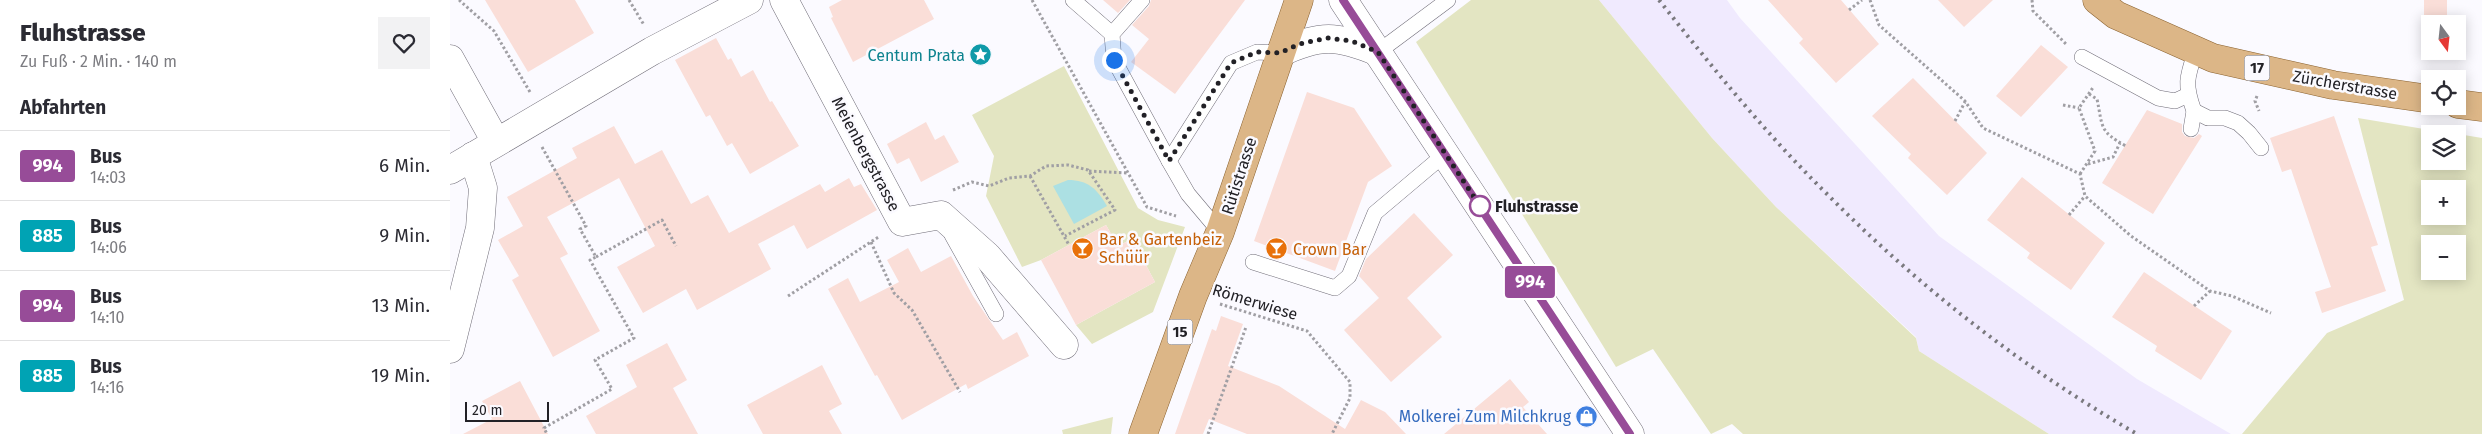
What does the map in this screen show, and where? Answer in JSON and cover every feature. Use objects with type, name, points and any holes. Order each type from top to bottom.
[{"type":"main road","name":"Rütistrasse","points":[[1143,434],[1193,296],[1220,232],[1299,0]]},
{"type":"main road","name":"Zürcherstrasse","points":[[2096,0],[2116,15],[2213,58],[2333,85],[2421,99]]},
{"type":"main road","points":[[2466,105],[2482,107]]},
{"type":"street","points":[[450,170],[496,142],[531,111],[749,0]]},
{"type":"street","name":"Meienbergstrasse","points":[[784,0],[902,222],[941,215]]},
{"type":"street","points":[[1343,0],[1630,434]]},
{"type":"street","points":[[1280,53],[1299,44],[1328,38],[1352,41],[1378,52]]},
{"type":"street","points":[[450,59],[496,142]]},
{"type":"street","points":[[450,350],[480,228],[483,188],[473,156]]},
{"type":"street","points":[[941,215],[987,256],[1064,345]]},
{"type":"lane","points":[[1073,0],[1112,34],[1114,60],[1169,161],[1188,194],[1220,232]]},
{"type":"lane","points":[[1112,34],[1142,0]]},
{"type":"lane","points":[[1378,52],[1448,0]]},
{"type":"lane","points":[[2191,129],[2194,111],[2188,95],[2186,77],[2196,50]]},
{"type":"lane","points":[[1169,161],[1231,63],[1257,52],[1280,53]]},
{"type":"lane","points":[[2082,57],[2158,98],[2175,101],[2188,95]]},
{"type":"lane","points":[[2194,111],[2208,118],[2225,118],[2238,123],[2261,148]]},
{"type":"lane","points":[[1253,262],[1335,288],[1349,276],[1375,213],[1445,154]]},
{"type":"lane","points":[[941,215],[996,314]]},
{"type":"path","points":[[459,0],[494,31],[586,226],[580,229],[596,257]]},
{"type":"path","points":[[629,0],[644,26]]},
{"type":"path","points":[[1032,0],[1147,207],[1185,218]]},
{"type":"path","points":[[1849,10],[1862,0]]},
{"type":"path","points":[[1870,0],[1879,25],[1965,101],[1983,128],[2080,174]]},
{"type":"path","points":[[2032,0],[2033,11],[2055,35],[2082,57]]},
{"type":"path","points":[[2079,108],[2106,70]]},
{"type":"path","points":[[2089,94],[2097,99],[2102,127],[2110,138],[2126,146]]},
{"type":"path","points":[[1955,121],[1965,101]]},
{"type":"path","points":[[2063,105],[2079,108]]},
{"type":"path","points":[[2079,108],[2094,152],[2080,174],[2085,196],[2131,236],[2210,291],[2232,296],[2271,313]]},
{"type":"path","points":[[2087,164],[2113,157],[2120,143]]},
{"type":"path","points":[[989,186],[1009,178],[1030,176],[1046,166],[1068,165],[1088,170],[1127,173]]},
{"type":"path","points":[[1065,236],[1115,210],[1088,170]]},
{"type":"path","points":[[1030,176],[1069,244]]},
{"type":"path","points":[[2069,215],[2085,196]]},
{"type":"path","points":[[547,434],[544,428],[612,389],[595,360],[634,338],[590,260],[662,220],[676,246]]},
{"type":"path","points":[[788,296],[902,222]]},
{"type":"path","points":[[871,242],[894,294],[912,310],[960,392]]},
{"type":"path","points":[[2194,306],[2210,291]]},
{"type":"path","name":"Römerwiese","points":[[1193,296],[1307,331],[1350,382],[1350,398],[1332,434]]},
{"type":"path","points":[[1208,434],[1246,327]]},
{"type":"shaded area","points":[[1599,0],[1727,0],[1740,18],[1939,236],[2137,379],[2231,434],[2049,434],[1919,351],[1916,337],[1776,207],[1712,138]]},
{"type":"green space","points":[[1471,0],[1599,0],[1712,138],[1776,207],[1916,338],[1919,351],[2049,434],[1743,434],[1732,424],[1711,434],[1653,349],[1616,367],[1416,42]]},
{"type":"green space","points":[[1064,66],[1138,208],[1158,220],[1185,227],[1153,312],[1092,344],[1076,325],[1155,282],[1132,239],[1118,246],[1106,225],[1041,260],[1022,267],[986,196],[994,156],[972,115]]},
{"type":"green space","points":[[2358,118],[2421,128],[2421,170],[2466,170],[2466,135],[2482,138],[2482,434],[2242,434],[2327,333],[2404,300]]},
{"type":"green space","points":[[1113,417],[1111,434],[1063,434],[1062,430]]},
{"type":"water","points":[[1068,180],[1081,182],[1096,190],[1107,206],[1074,224],[1053,186]]},
{"type":"building","points":[[485,0],[575,0],[594,33],[528,72]]},
{"type":"building","points":[[842,0],[924,0],[934,19],[853,62],[831,18],[833,17],[829,7]]},
{"type":"building","points":[[1103,0],[1130,0],[1118,13]]},
{"type":"building","points":[[1151,0],[1245,0],[1175,94],[1131,62],[1149,39],[1132,25],[1149,6]]},
{"type":"building","points":[[1768,0],[1841,0],[1879,44],[1836,83],[1799,43],[1803,39]]},
{"type":"building","points":[[1938,0],[1993,0],[1964,27]]},
{"type":"building","points":[[2424,0],[2447,0],[2447,15],[2424,15]]},
{"type":"building","points":[[716,38],[728,60],[731,58],[741,77],[753,70],[770,102],[772,101],[799,146],[750,174],[732,143],[727,146],[710,115],[706,117],[675,60]]},
{"type":"building","points":[[2041,45],[2068,67],[2021,117],[1996,96]]},
{"type":"building","points":[[1913,78],[1987,153],[1947,195],[1908,158],[1911,154],[1872,116]]},
{"type":"building","points":[[1307,92],[1354,108],[1392,166],[1368,182],[1335,271],[1254,241]]},
{"type":"building","points":[[2147,110],[2182,124],[2182,132],[2185,136],[2194,138],[2199,134],[2202,136],[2153,214],[2102,183]]},
{"type":"building","points":[[2334,116],[2378,245],[2371,247],[2386,291],[2322,313],[2315,292],[2331,287],[2291,169],[2282,172],[2270,138]]},
{"type":"building","points":[[926,122],[935,140],[944,135],[959,162],[921,182],[909,158],[897,164],[887,144]]},
{"type":"building","points":[[614,126],[635,164],[662,150],[691,204],[708,195],[729,233],[820,184],[825,192],[849,178],[854,187],[861,184],[877,210],[807,249],[794,225],[758,244],[771,269],[697,310],[686,289],[643,313],[617,267],[655,246],[619,178],[547,217],[568,254],[560,258],[600,331],[553,357],[512,280],[519,276],[498,240],[523,226],[507,197],[577,158],[572,148]]},
{"type":"building","points":[[2022,177],[2105,243],[2071,290],[2027,258],[2030,253],[1987,220]]},
{"type":"building","points":[[1414,213],[1453,255],[1407,298],[1442,337],[1391,382],[1344,330],[1379,298],[1359,276],[1366,259]]},
{"type":"building","points":[[1106,225],[1118,246],[1132,239],[1155,282],[1076,325],[1041,260]]},
{"type":"building","points":[[908,248],[921,272],[951,256],[973,296],[1003,340],[1017,332],[1029,356],[968,389],[966,384],[902,420],[877,375],[875,376],[828,289],[848,278],[860,302],[899,282],[887,260]]},
{"type":"building","points":[[2144,272],[2232,331],[2201,380],[2155,351],[2157,346],[2112,317]]},
{"type":"building","points":[[1221,316],[1243,324],[1228,366],[1279,386],[1345,429],[1361,400],[1385,412],[1406,434],[1247,434],[1209,419],[1203,434],[1175,434],[1212,329],[1216,331]]},
{"type":"building","points":[[667,343],[687,380],[673,388],[698,434],[596,434],[586,416],[637,387],[626,365]]},
{"type":"building","points":[[822,365],[842,404],[829,411],[842,434],[763,434],[747,405]]},
{"type":"building","points":[[1510,379],[1529,402],[1523,407],[1547,434],[1444,434]]},
{"type":"building","points":[[520,381],[548,434],[463,434],[492,419],[482,401]]},
{"type":"railway","points":[[1659,0],[1719,75],[1782,148],[1862,229],[1936,294],[2013,354],[2095,409],[2137,434]]},
{"type":"bus line","name":"994","points":[[1343,0],[1630,434]]},
{"type":"place","name":"Centum Prata","points":[[981,55]]},
{"type":"place","name":"Fluhstrasse","points":[[1480,206]]},
{"type":"place","name":"Bar & Gartenbeiz Schüür","points":[[1083,248]]},
{"type":"place","name":"Crown Bar","points":[[1277,249]]},
{"type":"place","name":"Molkerei Zum Milchkrug","points":[[1587,416]]},
{"type":"route","points":[[1114,60],[1169,161],[1231,63],[1257,52],[1280,53],[1299,44],[1328,38],[1352,41],[1378,52],[1480,206]]}]
